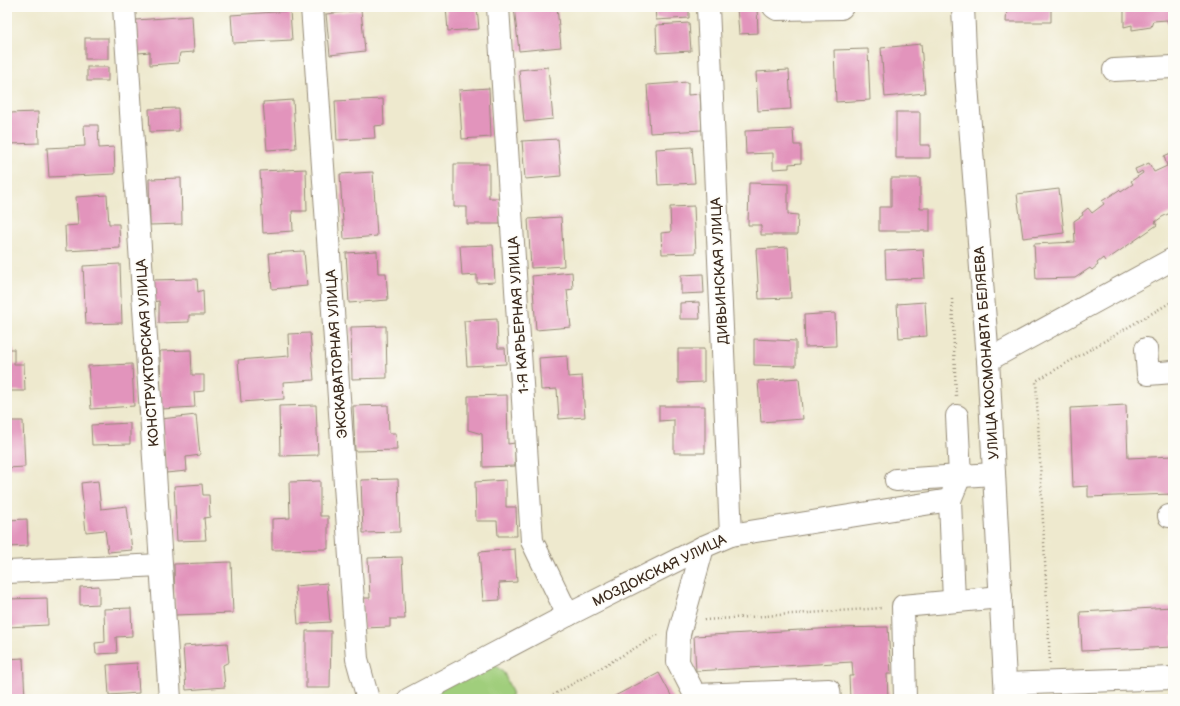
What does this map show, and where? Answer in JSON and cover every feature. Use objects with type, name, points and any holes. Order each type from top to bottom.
[{"type":"street","name":"КОНСТРУКТОРСКАЯ УЛИЦА","points":[[124,7],[170,699]]},
{"type":"street","name":"ЭКСКАВАТОРНАЯ УЛИЦА","points":[[312,7],[357,659],[368,699]]},
{"type":"street","name":"1-Я КАРЬЕРНАЯ УЛИЦА","points":[[498,7],[532,541],[568,615]]},
{"type":"street","name":"ДИВЬИНСКАЯ УЛИЦА","points":[[708,7],[731,535]]},
{"type":"street","points":[[776,8],[842,7]]},
{"type":"street","name":"УЛИЦА КОСМОНАВТА БЕЛЯЕВА","points":[[963,7],[966,72],[988,360],[1006,692]]},
{"type":"street","points":[[1114,70],[1173,67]]},
{"type":"street","points":[[988,360],[1172,265]]},
{"type":"street","points":[[1146,349],[1148,374],[1173,372]]},
{"type":"street","points":[[954,601],[950,500],[960,476],[957,416]]},
{"type":"street","points":[[896,480],[994,474]]},
{"type":"street","name":"МОЗДОКСКАЯ УЛИЦА","points":[[409,699],[568,615],[703,547],[731,535],[950,500]]},
{"type":"street","points":[[703,547],[678,634],[678,662],[695,697],[829,690],[830,699]]},
{"type":"street","points":[[7,572],[160,564]]},
{"type":"street","points":[[905,699],[903,606],[1001,597]]},
{"type":"street","points":[[1006,692],[1051,683],[1173,678]]},
{"type":"path","points":[[952,299],[957,416]]},
{"type":"path","points":[[1051,683],[1036,381],[1173,301]]},
{"type":"path","points":[[546,699],[682,622],[903,606]]},
{"type":"green space","points":[[487,665],[496,666],[504,673],[512,692],[510,699],[415,699]]},
{"type":"building","points":[[446,7],[477,7],[479,29],[448,31]]},
{"type":"building","points":[[514,7],[557,7],[561,47],[519,51]]},
{"type":"building","points":[[655,7],[689,7],[689,18],[656,20]]},
{"type":"building","points":[[737,7],[757,7],[758,33],[739,34]]},
{"type":"building","points":[[1007,7],[1051,7],[1051,22],[1006,22]]},
{"type":"building","points":[[1124,7],[1173,7],[1173,27],[1170,28],[1167,20],[1153,21],[1151,27],[1132,30],[1132,25],[1124,27]]},
{"type":"building","points":[[361,10],[365,51],[330,55],[326,14]]},
{"type":"building","points":[[290,11],[292,40],[233,43],[231,15]]},
{"type":"building","points":[[192,16],[194,52],[180,53],[178,63],[150,65],[150,52],[138,53],[136,20]]},
{"type":"building","points":[[689,23],[691,51],[657,53],[656,25]]},
{"type":"building","points":[[85,38],[108,38],[108,59],[85,59]]},
{"type":"building","points":[[921,44],[925,93],[885,97],[881,48]]},
{"type":"building","points":[[868,49],[870,100],[836,102],[834,50]]},
{"type":"building","points":[[87,67],[108,67],[108,81],[87,81]]},
{"type":"building","points":[[548,67],[553,119],[524,122],[519,70]]},
{"type":"building","points":[[789,70],[791,109],[758,111],[756,72]]},
{"type":"building","points":[[688,82],[688,95],[700,94],[702,130],[650,133],[647,85]]},
{"type":"building","points":[[489,88],[491,137],[462,139],[459,90]]},
{"type":"building","points":[[383,99],[384,125],[374,126],[375,138],[337,140],[335,101]]},
{"type":"building","points":[[293,100],[296,148],[267,150],[263,102]]},
{"type":"building","points":[[178,108],[179,131],[150,132],[149,109]]},
{"type":"building","points":[[38,112],[39,143],[9,144],[8,113]]},
{"type":"building","points":[[896,112],[920,112],[920,145],[930,145],[930,158],[896,158]]},
{"type":"building","points":[[84,125],[98,125],[99,148],[114,147],[115,174],[49,177],[47,148],[85,146]]},
{"type":"building","points":[[793,129],[794,145],[801,145],[801,163],[789,164],[789,168],[773,169],[773,153],[746,154],[745,131]]},
{"type":"building","points":[[558,139],[561,176],[525,179],[522,141]]},
{"type":"building","points":[[692,147],[695,183],[658,185],[656,149]]},
{"type":"building","points":[[1173,152],[1173,218],[1170,213],[1162,217],[1155,222],[1157,225],[1105,261],[1103,258],[1092,270],[1090,268],[1075,278],[1036,279],[1034,244],[1075,242],[1074,221],[1083,215],[1082,213],[1088,208],[1092,213],[1104,204],[1102,201],[1119,190],[1121,192],[1133,184],[1131,181],[1143,173],[1142,171],[1137,174],[1135,169],[1149,163],[1154,172],[1167,166],[1164,156]]},
{"type":"building","points":[[454,164],[489,164],[489,198],[500,198],[500,224],[467,224],[467,207],[454,207]]},
{"type":"building","points":[[306,169],[307,211],[292,211],[293,231],[263,233],[260,171]]},
{"type":"building","points":[[373,172],[377,236],[344,239],[340,174]]},
{"type":"building","points":[[181,178],[182,224],[150,225],[149,179]]},
{"type":"building","points":[[891,178],[920,178],[920,208],[930,208],[930,231],[879,231],[879,207],[891,207]]},
{"type":"building","points":[[749,183],[788,184],[788,214],[798,215],[797,235],[761,235],[761,225],[748,225]]},
{"type":"building","points":[[1059,189],[1064,233],[1023,238],[1017,194]]},
{"type":"building","points":[[107,195],[109,224],[119,224],[120,248],[66,251],[65,226],[78,225],[76,197]]},
{"type":"building","points":[[694,206],[696,253],[662,254],[661,233],[671,232],[670,207]]},
{"type":"building","points":[[561,217],[564,266],[531,268],[528,219]]},
{"type":"building","points":[[493,245],[495,282],[477,283],[477,275],[462,276],[460,246]]},
{"type":"building","points":[[788,247],[791,298],[759,299],[756,249]]},
{"type":"building","points":[[923,249],[925,278],[886,280],[885,251]]},
{"type":"building","points":[[304,251],[307,286],[272,289],[269,253]]},
{"type":"building","points":[[377,251],[378,273],[386,273],[388,300],[349,303],[346,253]]},
{"type":"building","points":[[120,264],[122,323],[86,324],[83,266]]},
{"type":"building","points":[[572,272],[573,289],[567,290],[571,327],[536,330],[532,276]]},
{"type":"building","points":[[703,274],[704,293],[681,294],[681,275]]},
{"type":"building","points":[[197,279],[198,292],[203,290],[204,315],[189,315],[189,322],[159,323],[159,301],[152,302],[151,280]]},
{"type":"building","points":[[699,302],[700,319],[680,319],[680,303]]},
{"type":"building","points":[[925,302],[927,336],[899,338],[897,304]]},
{"type":"building","points":[[835,313],[836,346],[805,347],[804,315]]},
{"type":"building","points":[[497,319],[498,348],[505,348],[506,364],[467,366],[464,321]]},
{"type":"building","points":[[386,326],[387,378],[352,379],[351,327]]},
{"type":"building","points":[[310,333],[314,380],[283,382],[284,399],[241,402],[238,360],[289,356],[288,334]]},
{"type":"building","points":[[754,339],[796,341],[796,366],[754,365]]},
{"type":"building","points":[[7,349],[14,349],[14,364],[24,364],[25,391],[7,391]]},
{"type":"building","points":[[678,349],[704,349],[704,382],[678,383]]},
{"type":"building","points":[[191,350],[192,375],[204,375],[204,391],[194,392],[195,407],[161,409],[160,351]]},
{"type":"building","points":[[567,356],[568,377],[582,376],[585,417],[559,419],[557,389],[541,390],[539,358]]},
{"type":"building","points":[[132,364],[134,406],[91,409],[88,366]]},
{"type":"building","points":[[799,378],[803,419],[761,422],[758,381]]},
{"type":"building","points":[[507,395],[508,444],[515,443],[515,466],[483,467],[482,434],[468,430],[468,396]]},
{"type":"building","points":[[316,405],[318,455],[280,456],[279,406]]},
{"type":"building","points":[[388,405],[389,433],[396,433],[397,450],[355,451],[353,406]]},
{"type":"building","points":[[1126,405],[1128,458],[1173,456],[1173,494],[1088,497],[1088,486],[1073,487],[1070,408]]},
{"type":"building","points":[[659,406],[705,406],[705,453],[674,453],[674,420],[659,421]]},
{"type":"building","points":[[196,415],[200,455],[186,457],[187,471],[166,473],[161,419]]},
{"type":"building","points":[[7,421],[23,421],[25,467],[7,468]]},
{"type":"building","points":[[130,423],[130,444],[92,445],[91,425]]},
{"type":"building","points":[[398,479],[400,532],[363,533],[361,480]]},
{"type":"building","points":[[506,480],[506,507],[516,507],[517,536],[498,536],[497,521],[476,521],[475,482]]},
{"type":"building","points":[[98,481],[101,509],[127,506],[132,550],[108,552],[105,530],[86,532],[81,483]]},
{"type":"building","points":[[320,481],[320,516],[328,516],[328,549],[272,550],[272,519],[290,518],[289,482]]},
{"type":"building","points":[[202,484],[203,495],[209,495],[210,517],[204,518],[206,540],[177,541],[174,486]]},
{"type":"building","points":[[27,519],[28,546],[7,547],[7,520]]},
{"type":"building","points":[[515,549],[517,582],[499,583],[500,600],[483,601],[479,552]]},
{"type":"building","points":[[402,557],[405,619],[390,619],[390,627],[363,628],[362,598],[370,598],[368,558]]},
{"type":"building","points":[[231,562],[233,613],[175,615],[174,564]]},
{"type":"building","points":[[327,583],[330,622],[298,624],[295,586]]},
{"type":"building","points":[[99,586],[99,604],[80,605],[80,587]]},
{"type":"building","points":[[47,598],[48,625],[7,627],[7,599]]},
{"type":"building","points":[[1173,607],[1173,647],[1082,651],[1080,612]]},
{"type":"building","points":[[131,608],[132,636],[116,637],[117,653],[96,654],[95,643],[105,642],[104,609]]},
{"type":"building","points":[[888,627],[891,674],[887,674],[888,699],[850,699],[849,676],[853,676],[852,662],[696,671],[694,636],[836,628]]},
{"type":"building","points":[[306,631],[331,631],[330,688],[306,688]]},
{"type":"building","points":[[227,643],[229,662],[223,665],[225,687],[186,690],[183,646]]},
{"type":"building","points":[[23,658],[25,699],[7,699],[7,659]]},
{"type":"building","points":[[137,663],[139,693],[109,695],[107,665]]},
{"type":"building","points":[[659,673],[673,699],[609,699]]}]
